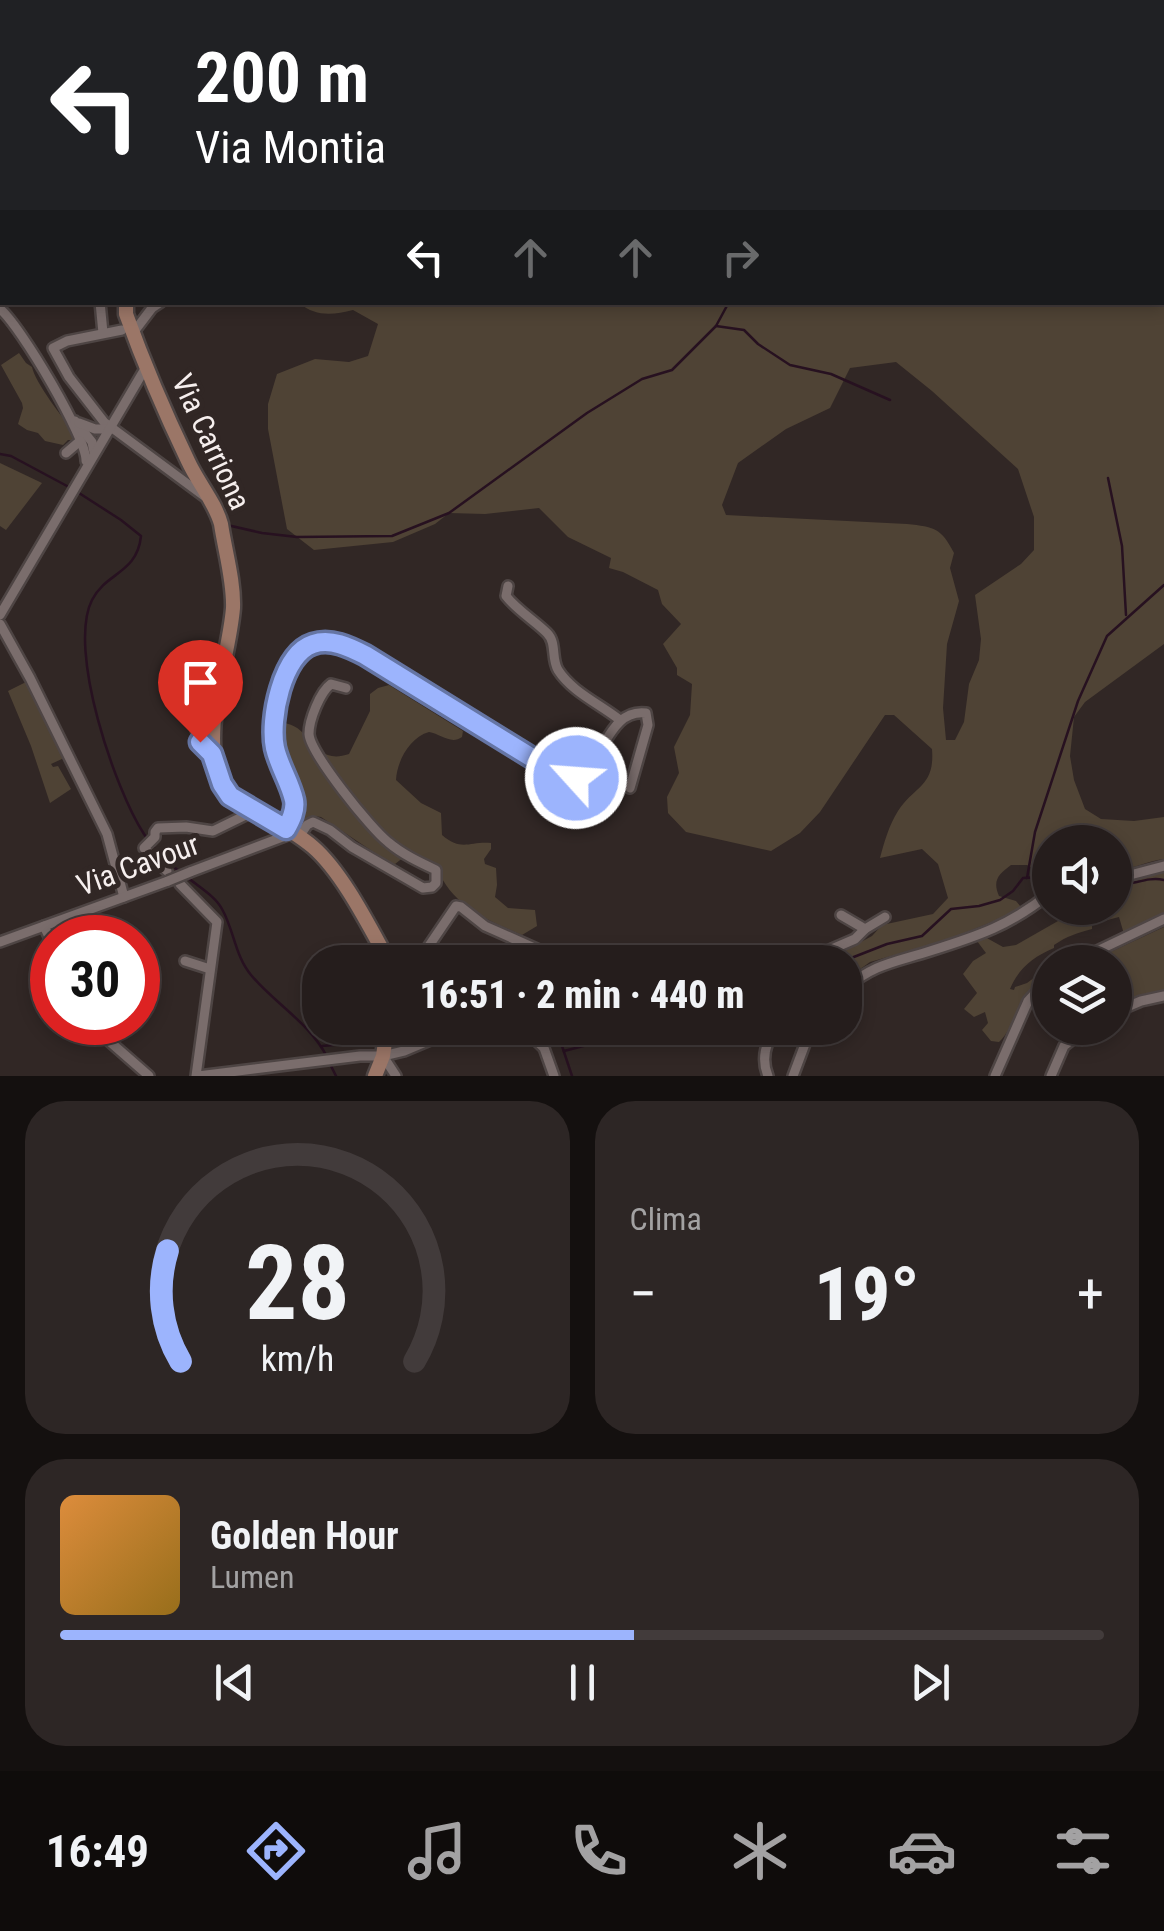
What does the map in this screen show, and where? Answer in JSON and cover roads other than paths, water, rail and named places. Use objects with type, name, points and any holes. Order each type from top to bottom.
[{"type":"main road","name":"Via Carriona","points":[[126,305],[128,332],[221,524],[233,602],[212,754]]},
{"type":"main road","points":[[212,754],[230,796],[314,848],[337,876],[380,945]]},
{"type":"main road","points":[[375,1076],[384,1045]]},
{"type":"street","points":[[100,305],[102,333]]},
{"type":"street","points":[[156,305],[128,332],[102,333],[53,348],[69,377],[109,428],[210,501]]},
{"type":"street","points":[[0,309],[23,337],[69,415],[86,452],[84,469]]},
{"type":"street","points":[[0,615],[146,366]]},
{"type":"street","points":[[69,415],[95,429],[109,428]]},
{"type":"street","points":[[69,415],[88,437],[94,452]]},
{"type":"street","points":[[80,423],[99,416]]},
{"type":"street","points":[[66,454],[80,441]]},
{"type":"street","points":[[508,586],[506,596],[511,602],[550,635],[556,667],[566,682],[620,720]]},
{"type":"street","points":[[0,624],[107,834],[124,898]]},
{"type":"street","points":[[346,688],[331,684],[324,690],[309,735],[317,754],[368,824],[402,853],[436,870],[436,883],[423,888],[313,822],[292,833],[294,798],[274,747],[273,722],[284,679],[295,659],[310,645],[326,641],[352,648],[570,780],[585,772],[620,720],[634,712],[646,714],[648,725],[630,788]]},
{"type":"street","points":[[178,676],[200,742],[212,754]]},
{"type":"street","points":[[167,876],[145,850],[158,828],[213,831],[254,811]]},
{"type":"street","name":"Via Cavour","points":[[75,915],[124,898],[167,876],[190,872],[292,833]]},
{"type":"street","points":[[1132,874],[1164,866]]},
{"type":"street","points":[[180,884],[218,922],[197,1076],[360,1056],[380,1045]]},
{"type":"street","points":[[429,945],[456,906],[485,926],[528,945]]},
{"type":"street","points":[[862,976],[872,968],[1009,923],[1032,906]]},
{"type":"street","points":[[841,915],[865,929]]},
{"type":"street","points":[[844,945],[885,916]]},
{"type":"street","points":[[1110,945],[1164,919]]},
{"type":"street","name":"Via Cavour","points":[[0,942],[30,931]]},
{"type":"street","points":[[185,961],[210,969]]},
{"type":"street","points":[[1132,1005],[1164,996]]},
{"type":"street","points":[[996,1076],[1032,997]]},
{"type":"street","points":[[112,1045],[148,1076]]},
{"type":"street","points":[[386,1045],[396,1076]]},
{"type":"street","points":[[391,1045],[404,1052],[420,1045]]},
{"type":"street","points":[[541,1045],[554,1076]]},
{"type":"street","points":[[767,1045],[764,1060],[768,1076]]},
{"type":"street","points":[[793,1076],[805,1045]]},
{"type":"street","points":[[1051,1076],[1065,1045]]},
{"type":"street","points":[[299,1066],[306,1076]]},
{"type":"waterway","points":[[227,525],[297,537],[392,536],[449,513],[587,413],[642,379],[672,370],[716,326],[727,305]]},
{"type":"waterway","points":[[716,326],[744,330],[790,365],[831,374],[890,400]]},
{"type":"waterway","points":[[0,454],[67,486]]},
{"type":"waterway","points":[[1108,478],[1122,546],[1126,615]]},
{"type":"waterway","points":[[79,493],[141,536],[134,558],[92,600],[85,651],[98,719],[120,786],[148,839],[181,873]]},
{"type":"waterway","points":[[1027,878],[1035,832],[1078,701],[1107,636],[1164,585]]},
{"type":"waterway","points":[[187,877],[219,904],[251,975],[312,1034],[327,1057]]},
{"type":"waterway","points":[[862,954],[922,936],[951,909],[1000,900],[1023,878],[1032,878]]},
{"type":"waterway","points":[[1132,883],[1164,880]]},
{"type":"waterway","points":[[322,1046],[333,1045]]},
{"type":"waterway","points":[[561,1045],[572,1076]]},
{"type":"waterway","points":[[564,1051],[587,1045]]},
{"type":"waterway","points":[[330,1064],[336,1076]]}]
